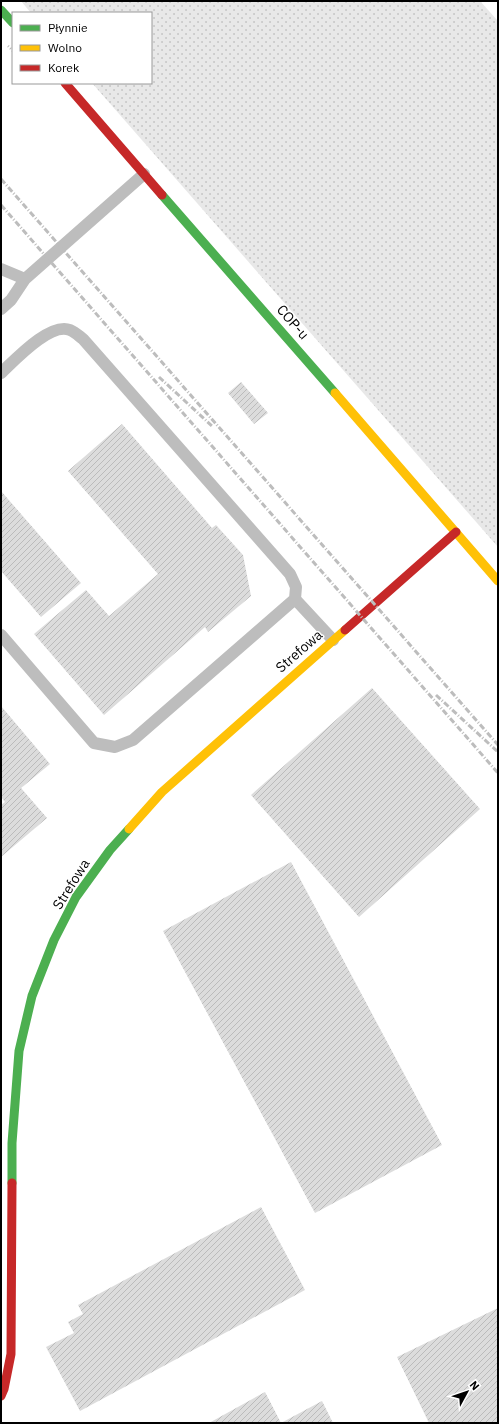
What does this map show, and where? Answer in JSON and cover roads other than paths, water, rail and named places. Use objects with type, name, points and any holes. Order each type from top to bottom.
[{"type":"street","points":[[1,10],[12,22]]},
{"type":"street","name":"COP-u","points":[[66,84],[498,581]]},
{"type":"street","name":"Strefowa","points":[[1,1396],[12,1354],[12,1143],[19,1050],[32,996],[54,940],[76,897],[110,850],[162,792],[456,532]]},
{"type":"lane","points":[[1,309],[11,300],[25,279],[144,174]]},
{"type":"lane","points":[[1,269],[25,279]]},
{"type":"lane","points":[[1,373],[40,338],[54,330],[69,329],[83,339],[290,574],[296,587],[295,599],[133,740],[115,747],[94,743],[1,635]]},
{"type":"lane","points":[[295,599],[333,640]]},
{"type":"railway","points":[[1,179],[498,745]]},
{"type":"railway","points":[[1,205],[498,773]]},
{"type":"railway","points":[[159,377],[213,427]]},
{"type":"railway","points":[[436,695],[498,752]]}]
